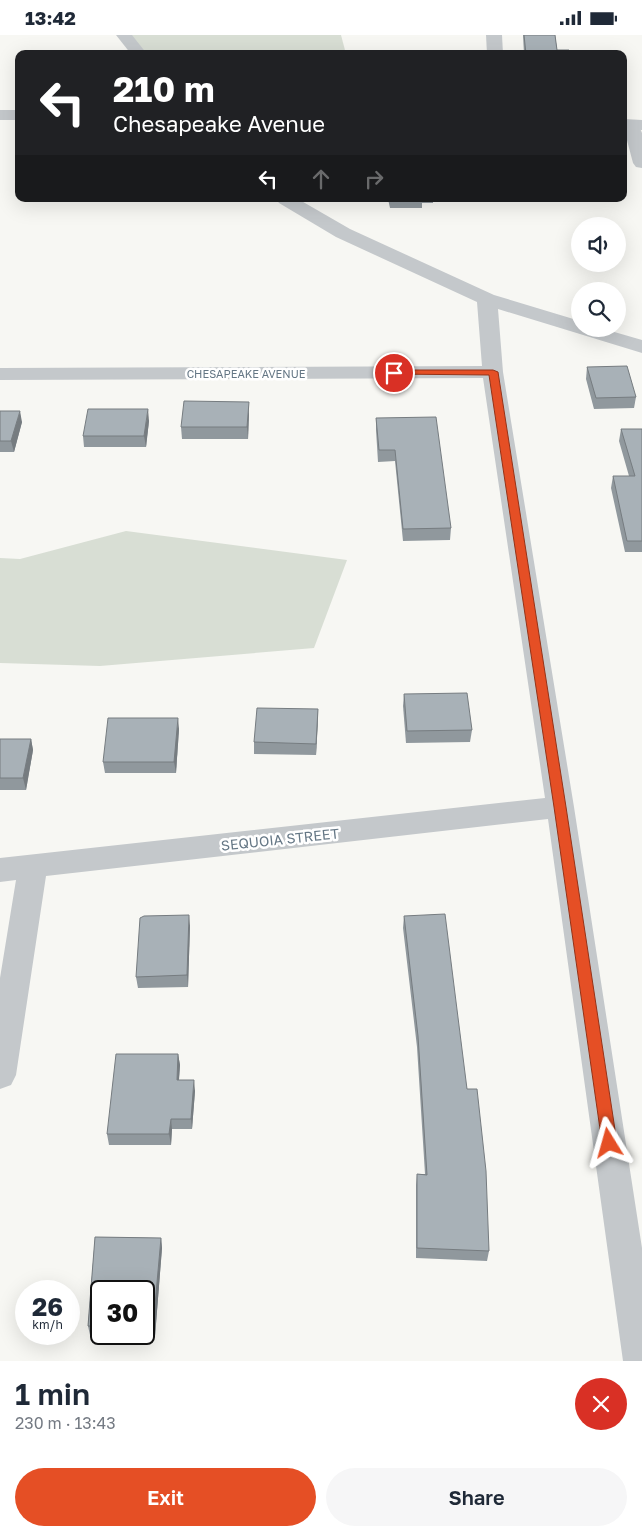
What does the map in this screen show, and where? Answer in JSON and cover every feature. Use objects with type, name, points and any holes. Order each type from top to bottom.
[{"type":"street","points":[[124,35],[136,50]]},
{"type":"street","points":[[494,35],[495,50]]},
{"type":"street","points":[[0,115],[15,115]]},
{"type":"street","points":[[632,125],[642,163]]},
{"type":"street","points":[[289,202],[374,249],[487,299],[571,324]]},
{"type":"street","points":[[487,299],[493,372],[560,807],[641,1361]]},
{"type":"street","points":[[610,337],[642,347]]},
{"type":"street","name":"CHESAPEAKE AVENUE","points":[[0,374],[493,372]]},
{"type":"street","name":"SEQUOIA STREET","points":[[0,870],[560,807]]},
{"type":"street","points":[[0,1075],[33,866]]},
{"type":"shaded area","points":[[124,35],[341,35],[345,50],[136,50]]},
{"type":"shaded area","points":[[126,531],[347,560],[314,648],[100,666],[0,663],[0,558],[20,559]]},
{"type":"building","points":[[524,35],[555,35],[557,50],[526,50]]},
{"type":"building","points":[[627,366],[636,397],[596,398],[587,367]]},
{"type":"building","points":[[184,401],[249,402],[247,427],[181,427]]},
{"type":"building","points":[[88,409],[148,409],[144,436],[83,436]]},
{"type":"building","points":[[0,411],[20,411],[11,441],[0,441]]},
{"type":"building","points":[[436,417],[451,528],[403,529],[395,450],[379,450],[376,418]]},
{"type":"building","points":[[621,429],[642,429],[642,541],[627,541],[613,476],[635,476]]},
{"type":"building","points":[[467,693],[472,730],[407,731],[404,694]]},
{"type":"building","points":[[257,708],[318,709],[316,744],[254,742]]},
{"type":"building","points":[[108,718],[178,718],[174,762],[103,762]]},
{"type":"building","points":[[0,739],[31,739],[23,778],[0,778]]},
{"type":"building","points":[[445,914],[467,1089],[477,1089],[486,1171],[489,1251],[417,1248],[417,1174],[427,1175],[418,1036],[404,916]]},
{"type":"building","points":[[189,915],[187,975],[136,977],[140,918],[144,916]]},
{"type":"building","points":[[116,1054],[178,1054],[177,1080],[194,1080],[191,1119],[171,1119],[169,1134],[107,1134]]},
{"type":"building","points":[[95,1237],[161,1238],[155,1305],[155,1280],[92,1280]]},
{"type":"building","points":[[90,1301],[90,1326],[88,1326]]},
{"type":"route","points":[[394,373],[493,372],[560,807],[609,1143]]}]
